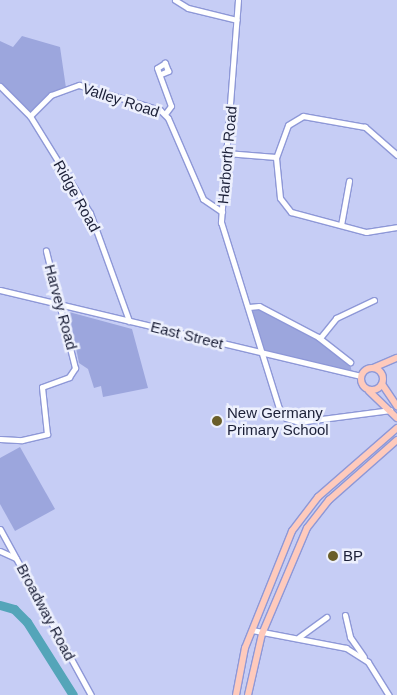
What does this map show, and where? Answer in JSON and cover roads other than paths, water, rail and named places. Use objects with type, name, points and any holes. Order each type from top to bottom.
[{"type":"main road","points":[[369,390],[383,381],[395,360]]},
{"type":"main road","points":[[395,360],[372,368],[361,376],[361,384],[397,418]]},
{"type":"main road","points":[[372,368],[383,381],[397,406]]},
{"type":"main road","points":[[236,695],[252,630],[299,521],[324,491],[397,428]]},
{"type":"main road","points":[[248,695],[262,634],[290,559],[313,519],[397,440]]},
{"type":"street","points":[[175,0],[188,8],[237,20]]},
{"type":"street","name":"Harborth Road","points":[[238,0],[222,212],[223,230],[249,307],[279,408],[289,420],[390,410]]},
{"type":"street","points":[[161,74],[170,106],[165,114]]},
{"type":"street","name":"Valley Road","points":[[30,116],[51,95],[79,85],[165,114],[203,199],[222,212]]},
{"type":"street","name":"Ridge Road","points":[[0,86],[30,116],[94,222],[129,320]]},
{"type":"street","points":[[397,155],[365,127],[303,116],[288,125],[276,157],[280,198],[288,210],[371,232],[397,228]]},
{"type":"street","points":[[226,153],[276,157]]},
{"type":"street","points":[[341,225],[349,181]]},
{"type":"street","name":"Harvey Road","points":[[0,439],[22,440],[47,434],[42,387],[69,377],[76,363],[46,251]]},
{"type":"street","name":"East Street","points":[[0,285],[13,291]]},
{"type":"street","name":"East Street","points":[[0,290],[13,291],[263,354],[361,376]]},
{"type":"street","points":[[320,338],[338,316],[374,300]]},
{"type":"street","points":[[249,307],[259,306],[320,338],[350,362]]},
{"type":"street","name":"Broadway Road","points":[[0,529],[91,695]]},
{"type":"street","points":[[0,551],[16,558]]},
{"type":"street","points":[[345,615],[350,637],[389,695]]},
{"type":"street","points":[[298,637],[327,617]]},
{"type":"street","points":[[252,630],[262,634],[298,637],[338,645],[368,662]]},
{"type":"waterway","points":[[0,605],[14,609],[27,622],[73,695]]},
{"type":"place","name":"New Germany Primary School","points":[[217,421]]},
{"type":"place","name":"BP","points":[[333,556]]}]
